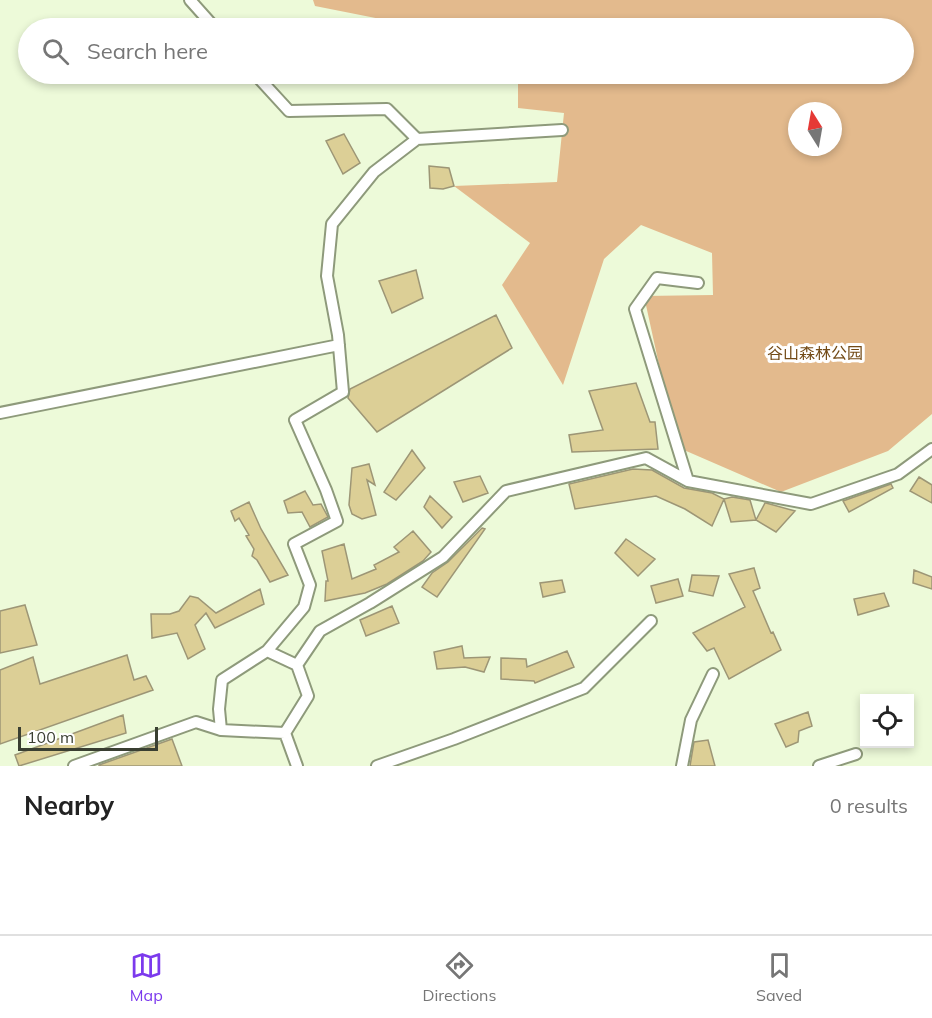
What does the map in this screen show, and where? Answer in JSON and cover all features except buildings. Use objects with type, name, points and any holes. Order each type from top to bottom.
[{"type":"street","points":[[190,0],[206,18]]},
{"type":"street","points":[[264,84],[289,111],[387,109],[417,139]]},
{"type":"street","points":[[221,730],[219,709],[222,680],[267,651],[304,607],[310,585],[294,544],[337,521],[295,420],[343,392],[339,345],[327,276],[332,224],[374,172],[417,139],[562,130]]},
{"type":"street","points":[[688,481],[635,309],[657,278],[698,283]]},
{"type":"street","points":[[0,413],[339,345]]},
{"type":"street","points":[[297,665],[320,631],[443,557],[506,491],[646,458],[688,481],[811,504],[898,474],[932,448]]},
{"type":"street","points":[[377,766],[454,739],[584,688],[651,621]]},
{"type":"street","points":[[267,651],[297,665],[308,696],[285,733]]},
{"type":"street","points":[[682,766],[692,720],[714,674]]},
{"type":"street","points":[[74,766],[196,722],[221,730],[285,733]]},
{"type":"street","points":[[285,733],[297,766]]},
{"type":"street","points":[[819,766],[856,754]]},
{"type":"green space","name":"谷山森林公园","points":[[313,0],[932,0],[932,414],[888,451],[781,492],[677,447],[644,296],[713,295],[712,253],[641,225],[604,259],[563,385],[502,285],[530,243],[454,186],[557,182],[564,113],[518,108],[518,84],[914,84],[914,18],[376,18],[315,6]]}]
